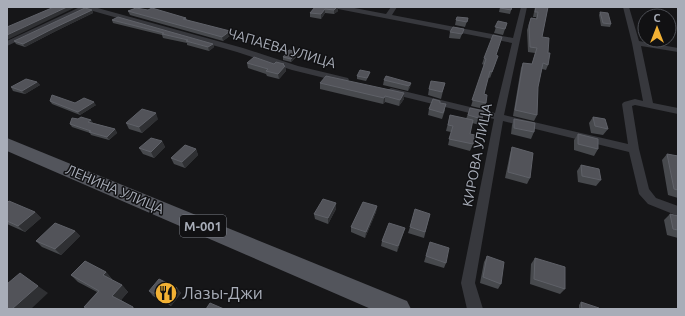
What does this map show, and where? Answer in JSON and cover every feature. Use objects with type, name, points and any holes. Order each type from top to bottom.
[{"type":"main road","name":"ЛЕНИНА УЛИЦА","points":[[7,144],[399,309]]},
{"type":"street","points":[[7,44],[86,7]]},
{"type":"street","name":"ЧАПАЕВА УЛИЦА","points":[[86,7],[240,50],[295,68],[355,83]]},
{"type":"street","points":[[338,7],[515,41]]},
{"type":"street","points":[[388,17],[394,7]]},
{"type":"street","name":"КИРОВА УЛИЦА","points":[[474,309],[468,283],[499,117],[515,41],[524,7]]},
{"type":"street","points":[[626,7],[636,43],[649,105]]},
{"type":"street","points":[[636,43],[678,50]]},
{"type":"street","points":[[386,90],[634,148]]},
{"type":"street","points":[[678,111],[634,102],[627,104],[643,191],[652,201],[678,211]]},
{"type":"building","points":[[54,7],[67,7],[7,35],[7,27]]},
{"type":"building","points":[[315,7],[337,7],[334,10],[325,9],[321,14],[310,13]]},
{"type":"building","points":[[500,7],[512,7],[511,10]]},
{"type":"building","points":[[536,7],[548,7],[542,37],[549,38],[548,53],[550,53],[548,65],[543,63],[538,87],[537,115],[515,110],[523,63],[532,64],[537,48],[530,47],[529,25],[531,18],[537,19],[538,12],[535,12]]},
{"type":"building","points":[[85,8],[92,10],[23,44],[14,41]]},
{"type":"building","points":[[136,8],[148,10],[152,8],[186,18],[183,19],[230,31],[222,37],[128,11]]},
{"type":"building","points":[[600,12],[608,13],[611,24],[603,23]]},
{"type":"building","points":[[118,17],[213,44],[208,47],[186,41],[188,40],[162,34],[164,33],[112,20]]},
{"type":"building","points":[[457,17],[468,18],[467,22],[456,20]]},
{"type":"building","points":[[498,21],[507,23],[505,29],[495,27]]},
{"type":"building","points":[[453,27],[464,29],[462,34],[450,32]]},
{"type":"building","points":[[493,35],[502,37],[496,55],[498,56],[492,72],[490,71],[484,94],[487,95],[486,103],[472,100],[486,59],[484,58]]},
{"type":"building","points":[[289,50],[298,52],[291,59],[283,57]]},
{"type":"building","points":[[254,57],[274,64],[276,62],[284,64],[283,65],[285,66],[278,74],[266,71],[268,69],[247,63]]},
{"type":"building","points":[[360,70],[370,72],[367,78],[357,76]]},
{"type":"building","points":[[326,76],[404,93],[400,100],[385,96],[384,98],[320,83]]},
{"type":"building","points":[[386,76],[411,83],[409,86],[384,80]]},
{"type":"building","points":[[26,79],[37,82],[22,91],[11,87]]},
{"type":"building","points":[[431,81],[445,83],[442,92],[429,89]]},
{"type":"building","points":[[52,95],[75,103],[84,98],[94,102],[78,112],[50,101]]},
{"type":"building","points":[[433,99],[440,101],[440,103],[446,104],[443,113],[429,109]]},
{"type":"building","points":[[470,108],[484,111],[482,119],[468,115]]},
{"type":"building","points":[[142,109],[156,113],[139,127],[126,123]]},
{"type":"building","points":[[450,115],[473,120],[470,134],[475,135],[473,144],[449,139],[453,126],[448,125]]},
{"type":"building","points":[[81,117],[91,120],[88,122],[115,129],[107,137],[89,132],[91,131],[70,124],[72,118],[78,119]]},
{"type":"building","points":[[593,117],[605,119],[608,129],[595,126]]},
{"type":"building","points":[[514,119],[535,123],[534,132],[514,128]]},
{"type":"building","points":[[578,134],[598,139],[598,149],[578,144]]},
{"type":"building","points":[[151,138],[162,141],[151,152],[139,148]]},
{"type":"building","points":[[185,145],[196,149],[182,162],[171,158]]},
{"type":"building","points":[[512,147],[533,153],[530,178],[508,172]]},
{"type":"building","points":[[667,154],[678,156],[678,190],[674,189]]},
{"type":"building","points":[[581,165],[599,169],[601,180],[582,176]]},
{"type":"building","points":[[323,199],[336,203],[328,218],[314,214]]},
{"type":"building","points":[[9,201],[35,212],[18,226],[7,221],[7,203]]},
{"type":"building","points":[[363,202],[377,206],[366,232],[351,227]]},
{"type":"building","points":[[415,209],[430,214],[425,232],[410,227]]},
{"type":"building","points":[[670,214],[678,216],[678,230],[673,229]]},
{"type":"building","points":[[55,223],[75,231],[55,249],[36,241]]},
{"type":"building","points":[[389,223],[405,228],[398,246],[382,241]]},
{"type":"building","points":[[430,242],[449,248],[446,263],[426,256]]},
{"type":"building","points":[[487,256],[504,262],[501,284],[483,277]]},
{"type":"building","points":[[535,258],[565,267],[565,289],[534,279]]},
{"type":"building","points":[[85,261],[106,272],[103,275],[122,285],[112,296],[133,307],[132,309],[88,309],[84,307],[99,291],[71,275]]},
{"type":"building","points":[[20,273],[38,286],[12,309],[7,309],[7,284]]},
{"type":"building","points":[[159,279],[177,288],[167,300],[149,291]]},
{"type":"building","points":[[581,302],[599,308],[599,309],[582,309]]},
{"type":"building","points":[[210,303],[224,309],[206,309]]},
{"type":"place","name":"Лазы-Джи","points":[[166,293]]}]
